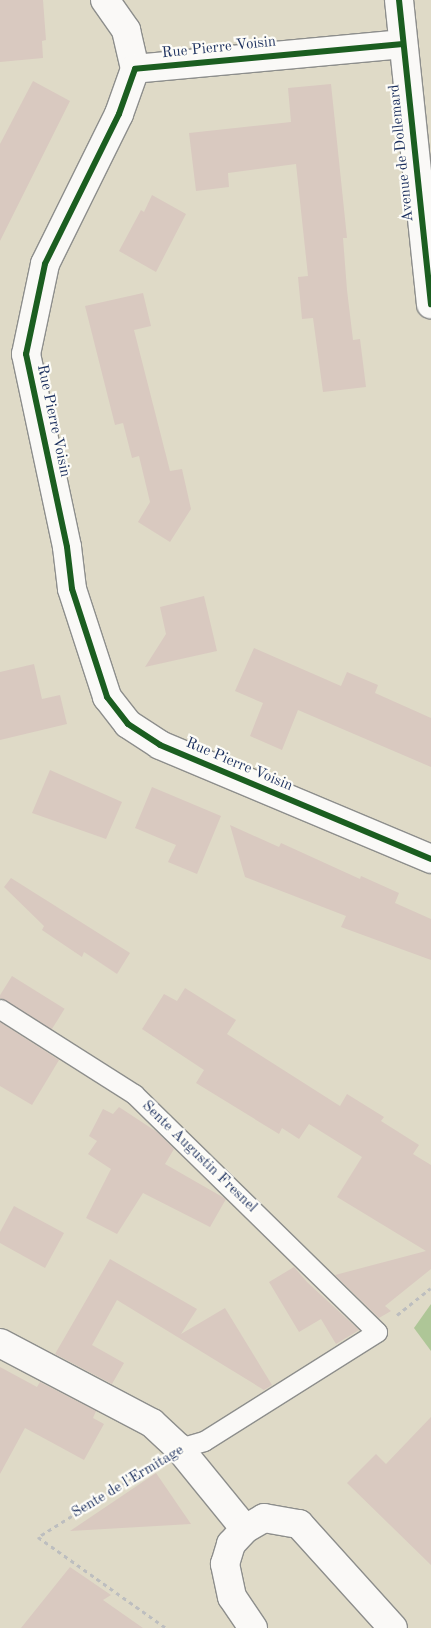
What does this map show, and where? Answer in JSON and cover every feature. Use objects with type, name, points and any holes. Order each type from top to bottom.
[{"type":"street","points":[[105,0],[126,30],[135,69]]},
{"type":"street","name":"Avenue de Dollemard","points":[[399,0],[431,304]]},
{"type":"street","name":"Rue Pierre Voisin","points":[[403,44],[135,69],[120,114],[45,264],[26,354],[67,547],[72,589],[107,697],[128,724],[160,745],[431,859]]},
{"type":"street","points":[[0,1343],[152,1423],[179,1448],[245,1529]]},
{"type":"street","points":[[253,1628],[232,1597],[225,1564],[231,1544],[245,1529],[264,1518],[299,1524],[393,1628]]},
{"type":"lane","name":"Sente Augustin Fresnel","points":[[0,1009],[134,1094],[377,1332]]},
{"type":"lane","name":"Sente de l'Ermitage","points":[[179,1448],[204,1441],[377,1332]]},
{"type":"path","points":[[377,1332],[431,1288]]},
{"type":"green space","points":[[431,1304],[431,1351],[414,1328]]},
{"type":"building","points":[[0,0],[43,0],[46,40],[42,41],[43,58],[0,62]]},
{"type":"building","points":[[33,81],[70,101],[0,241],[0,144]]},
{"type":"building","points":[[331,84],[347,238],[343,238],[347,290],[353,340],[360,339],[366,387],[323,392],[313,318],[302,319],[298,277],[308,276],[296,164],[228,173],[229,187],[196,191],[189,133],[291,122],[288,88]]},
{"type":"building","points":[[152,195],[186,214],[156,272],[119,251],[141,210],[144,212]]},
{"type":"building","points":[[143,293],[151,326],[134,330],[170,471],[182,469],[191,509],[170,542],[138,522],[150,502],[139,456],[132,458],[123,423],[115,425],[85,306]]},
{"type":"building","points":[[204,596],[217,651],[145,667],[166,634],[160,607]]},
{"type":"building","points":[[254,648],[341,686],[347,672],[378,685],[375,693],[431,718],[431,767],[298,710],[282,750],[250,736],[263,703],[235,691]]},
{"type":"building","points":[[34,664],[42,699],[60,695],[67,724],[0,740],[0,672]]},
{"type":"building","points":[[50,770],[122,802],[106,839],[32,813]]},
{"type":"building","points":[[152,787],[221,816],[197,874],[168,862],[176,845],[135,828]]},
{"type":"building","points":[[230,825],[279,847],[281,843],[360,879],[361,876],[399,893],[395,903],[431,919],[431,960],[341,927],[346,916],[245,877]]},
{"type":"building","points":[[11,878],[130,953],[117,974],[84,952],[82,957],[42,930],[44,926],[4,887]]},
{"type":"building","points":[[12,976],[65,1009],[51,1030],[0,998]]},
{"type":"building","points":[[185,988],[236,1020],[227,1034],[340,1106],[347,1094],[384,1117],[381,1121],[419,1145],[413,1154],[431,1165],[431,1269],[385,1306],[391,1311],[379,1318],[335,1275],[426,1251],[337,1197],[362,1157],[309,1124],[299,1139],[282,1128],[279,1134],[196,1083],[204,1070],[142,1029],[164,994],[177,1001]]},
{"type":"building","points":[[0,1022],[59,1060],[32,1105],[0,1086]]},
{"type":"building","points":[[119,1107],[157,1132],[174,1149],[165,1164],[226,1199],[210,1227],[143,1193],[117,1234],[86,1218],[111,1169],[88,1154],[97,1141],[89,1136],[103,1109],[113,1114]]},
{"type":"building","points":[[14,1206],[64,1233],[45,1268],[0,1243],[0,1232]]},
{"type":"building","points":[[110,1259],[197,1309],[181,1334],[225,1308],[272,1385],[264,1390],[117,1300],[92,1345],[124,1363],[112,1384],[55,1354]]},
{"type":"building","points":[[294,1267],[307,1282],[359,1330],[336,1344],[321,1319],[299,1332],[269,1282]]},
{"type":"building","points":[[0,1367],[37,1387],[40,1382],[96,1411],[93,1418],[104,1424],[84,1460],[25,1428],[0,1474]]},
{"type":"building","points":[[431,1417],[431,1565],[347,1483],[376,1454],[386,1464]]},
{"type":"building","points":[[156,1473],[191,1524],[70,1531]]},
{"type":"building","points":[[70,1567],[111,1595],[103,1600],[143,1628],[21,1628]]},
{"type":"cycle path","points":[[399,0],[431,304]]},
{"type":"cycle path","points":[[403,44],[135,69],[119,114],[45,264],[26,354],[67,547],[72,589],[107,697],[128,724],[160,745],[431,859]]}]
